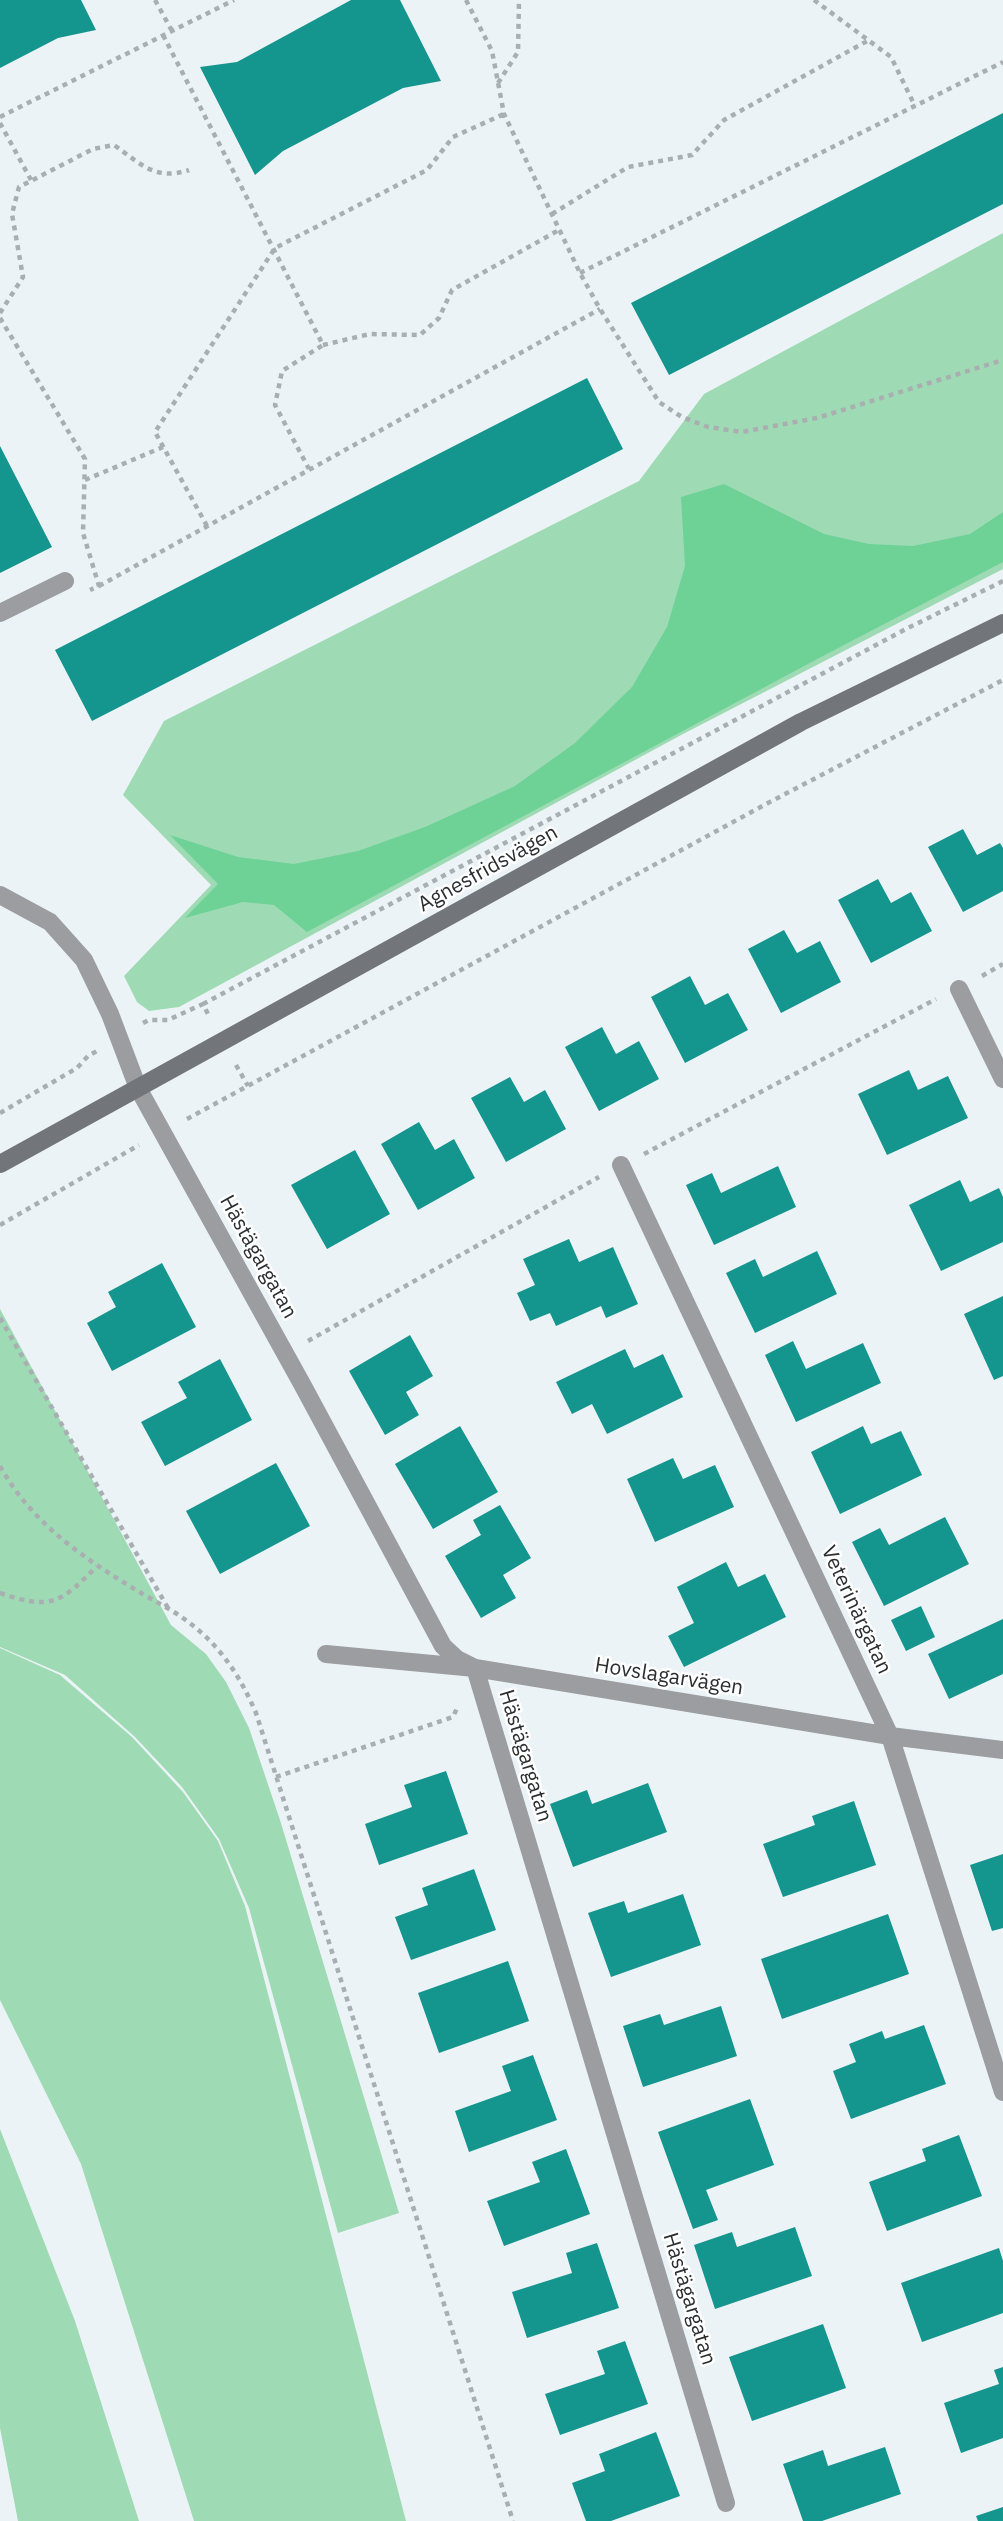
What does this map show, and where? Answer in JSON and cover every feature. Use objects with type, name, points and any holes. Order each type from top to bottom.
[{"type":"main road","name":"Agnesfridsvägen","points":[[0,1164],[801,722],[1003,623]]},
{"type":"street","points":[[0,613],[65,581]]},
{"type":"street","name":"Hästägargatan","points":[[0,895],[50,922],[83,960],[110,1014],[138,1088],[443,1646],[457,1659],[475,1668],[726,2503]]},
{"type":"street","points":[[959,989],[1003,1079]]},
{"type":"street","name":"Veterinärgatan","points":[[621,1165],[890,1736],[1003,2092]]},
{"type":"street","name":"Hovslagarvägen","points":[[327,1654],[475,1668],[890,1736],[1003,1750]]},
{"type":"path","points":[[155,0],[172,31]]},
{"type":"path","points":[[0,117],[234,0]]},
{"type":"path","points":[[466,0],[492,51],[503,114],[580,273],[659,401],[681,417],[708,427],[742,432],[817,418],[1003,360]]},
{"type":"path","points":[[498,83],[518,52],[519,0]]},
{"type":"path","points":[[814,0],[891,57],[915,106]]},
{"type":"path","points":[[163,35],[323,345]]},
{"type":"path","points":[[552,214],[628,167],[692,155],[724,120],[869,40]]},
{"type":"path","points":[[580,273],[1003,62]]},
{"type":"path","points":[[207,526],[155,432],[275,248],[427,170],[453,137],[503,114]]},
{"type":"path","points":[[0,123],[32,181]]},
{"type":"path","points":[[0,313],[23,276],[12,214],[19,187],[93,149],[114,145],[149,170],[172,175],[189,170]]},
{"type":"path","points":[[309,469],[275,405],[282,371],[323,345],[370,334],[421,335],[439,318],[452,290],[559,230]]},
{"type":"path","points":[[86,592],[600,309]]},
{"type":"path","points":[[0,318],[85,459],[83,533],[99,586]]},
{"type":"path","points":[[85,480],[163,447]]},
{"type":"path","points":[[203,1004],[906,629],[1003,582]]},
{"type":"path","points":[[0,1225],[162,1132],[768,803],[1003,680]]},
{"type":"path","points":[[88,1056],[90,1049]]},
{"type":"path","points":[[0,1318],[169,1610]]},
{"type":"path","points":[[0,1466],[9,1482],[39,1519],[80,1555],[191,1623],[230,1663],[256,1713],[513,2521]]},
{"type":"path","points":[[0,1593],[26,1602],[50,1602],[70,1593],[97,1566]]},
{"type":"path","points":[[276,1777],[453,1717],[475,1668]]},
{"type":"green space","points":[[1003,233],[1003,569],[683,734],[179,1007],[149,1011],[137,1002],[124,976],[211,885],[123,795],[164,721],[639,481],[704,394]]},
{"type":"green space","points":[[724,484],[824,534],[869,544],[913,546],[970,534],[1003,512],[1003,562],[307,932],[274,905],[243,902],[185,918],[218,884],[170,835],[238,857],[294,864],[358,851],[425,827],[515,786],[575,743],[632,687],[667,627],[685,566],[681,497]]},
{"type":"green space","points":[[0,1309],[171,1625],[206,1654],[226,1682],[249,1728],[280,1820],[399,2213],[338,2233],[249,1908],[219,1839],[182,1787],[135,1737],[65,1675],[0,1647]]},
{"type":"green space","points":[[0,1648],[60,1675],[132,1737],[183,1792],[218,1841],[245,1906],[406,2521],[194,2521],[81,2164],[0,2000]]},
{"type":"green space","points":[[0,2129],[75,2321],[139,2521],[18,2521],[0,2428]]},
{"type":"building","points":[[0,0],[81,0],[96,30],[58,38],[0,68]]},
{"type":"building","points":[[351,0],[400,0],[441,81],[403,88],[283,151],[255,175],[200,67],[237,62]]},
{"type":"building","points":[[1003,113],[1003,204],[669,375],[631,303]]},
{"type":"building","points":[[587,378],[623,449],[92,721],[55,650]]},
{"type":"building","points":[[0,446],[52,547],[0,573]]},
{"type":"building","points":[[963,829],[977,855],[1000,843],[1003,848],[1003,891],[963,912],[928,847]]},
{"type":"building","points":[[878,879],[891,903],[911,892],[932,931],[871,963],[838,900]]},
{"type":"building","points":[[784,930],[797,953],[820,941],[841,982],[781,1013],[748,949]]},
{"type":"building","points":[[690,976],[705,1005],[728,993],[748,1030],[685,1063],[651,997]]},
{"type":"building","points":[[602,1027],[616,1054],[639,1041],[659,1079],[599,1111],[565,1047]]},
{"type":"building","points":[[909,1070],[918,1090],[948,1076],[968,1118],[887,1155],[858,1094]]},
{"type":"building","points":[[510,1077],[524,1102],[545,1090],[566,1129],[506,1162],[471,1098]]},
{"type":"building","points":[[419,1122],[435,1150],[454,1139],[475,1178],[418,1210],[381,1144]]},
{"type":"building","points":[[355,1150],[390,1214],[327,1249],[291,1185]]},
{"type":"building","points":[[778,1166],[796,1207],[714,1245],[686,1185],[712,1173],[721,1193]]},
{"type":"building","points":[[960,1180],[970,1202],[999,1188],[1003,1197],[1003,1242],[941,1271],[909,1205]]},
{"type":"building","points":[[569,1239],[579,1262],[613,1247],[638,1304],[606,1318],[601,1306],[556,1326],[550,1313],[530,1321],[517,1293],[535,1285],[523,1259]]},
{"type":"building","points":[[817,1251],[837,1294],[755,1333],[726,1273],[755,1259],[763,1277]]},
{"type":"building","points":[[162,1263],[196,1327],[112,1371],[87,1323],[116,1307],[108,1292]]},
{"type":"building","points":[[1003,1296],[1003,1376],[994,1380],[964,1314]]},
{"type":"building","points":[[410,1335],[433,1376],[406,1392],[419,1415],[385,1435],[349,1371]]},
{"type":"building","points":[[793,1341],[806,1369],[863,1343],[881,1383],[796,1422],[765,1355]]},
{"type":"building","points":[[625,1349],[634,1368],[663,1354],[683,1397],[607,1434],[592,1404],[572,1414],[556,1382]]},
{"type":"building","points":[[220,1359],[252,1420],[165,1466],[141,1422],[187,1398],[178,1382]]},
{"type":"building","points":[[460,1426],[498,1492],[433,1529],[395,1464]]},
{"type":"building","points":[[863,1426],[871,1444],[901,1431],[922,1475],[840,1514],[811,1452]]},
{"type":"building","points":[[673,1458],[683,1479],[715,1465],[734,1507],[655,1542],[627,1479]]},
{"type":"building","points":[[276,1463],[310,1526],[220,1574],[186,1511]]},
{"type":"building","points":[[500,1505],[531,1558],[503,1575],[516,1598],[481,1618],[445,1556],[481,1535],[473,1520]]},
{"type":"building","points":[[945,1517],[969,1564],[884,1606],[852,1542],[880,1528],[889,1545]]},
{"type":"building","points":[[726,1562],[738,1587],[765,1574],[786,1617],[684,1667],[668,1636],[694,1623],[677,1587]]},
{"type":"building","points":[[921,1606],[935,1637],[906,1651],[891,1620]]},
{"type":"building","points":[[1003,1619],[1003,1674],[949,1699],[928,1654]]},
{"type":"building","points":[[446,1771],[468,1834],[379,1865],[365,1824],[412,1807],[404,1785]]},
{"type":"building","points":[[648,1783],[667,1832],[573,1867],[550,1804],[587,1790],[592,1804]]},
{"type":"building","points":[[854,1801],[876,1865],[783,1897],[763,1844],[815,1825],[812,1816]]},
{"type":"building","points":[[1003,1854],[1003,1928],[992,1931],[970,1865]]},
{"type":"building","points":[[474,1869],[496,1930],[411,1960],[395,1917],[428,1905],[422,1888]]},
{"type":"building","points":[[683,1894],[701,1945],[611,1977],[588,1913],[624,1901],[628,1913]]},
{"type":"building","points":[[888,1914],[909,1974],[782,2019],[761,1959]]},
{"type":"building","points":[[508,1961],[529,2021],[439,2053],[418,1993]]},
{"type":"building","points":[[721,2006],[737,2056],[643,2087],[623,2026],[660,2014],[664,2025]]},
{"type":"building","points":[[924,2025],[946,2084],[851,2119],[833,2071],[856,2062],[849,2044],[882,2031],[885,2039]]},
{"type":"building","points":[[533,2055],[557,2120],[469,2152],[455,2111],[511,2091],[502,2066]]},
{"type":"building","points":[[750,2099],[774,2165],[706,2190],[718,2220],[693,2229],[658,2132]]},
{"type":"building","points":[[959,2135],[982,2196],[887,2231],[869,2182],[926,2161],[922,2149]]},
{"type":"building","points":[[566,2149],[590,2214],[504,2246],[487,2201],[540,2182],[532,2162]]},
{"type":"building","points":[[795,2227],[812,2276],[715,2309],[694,2245],[732,2232],[737,2247]]},
{"type":"building","points":[[597,2243],[619,2308],[527,2338],[512,2292],[572,2273],[566,2253]]},
{"type":"building","points":[[999,2248],[1003,2261],[1003,2313],[922,2342],[901,2283]]},
{"type":"building","points":[[823,2324],[846,2388],[752,2421],[729,2357]]},
{"type":"building","points":[[625,2341],[648,2404],[560,2435],[545,2394],[605,2374],[597,2351]]},
{"type":"building","points":[[1003,2367],[1003,2438],[961,2453],[944,2403],[999,2384],[994,2370]]},
{"type":"building","points":[[656,2432],[680,2496],[611,2521],[586,2521],[572,2483],[605,2471],[599,2454]]},
{"type":"building","points":[[885,2447],[901,2494],[822,2521],[803,2521],[783,2464],[823,2450],[828,2466]]},
{"type":"building","points":[[1003,2507],[1003,2521],[978,2521],[976,2516]]}]
